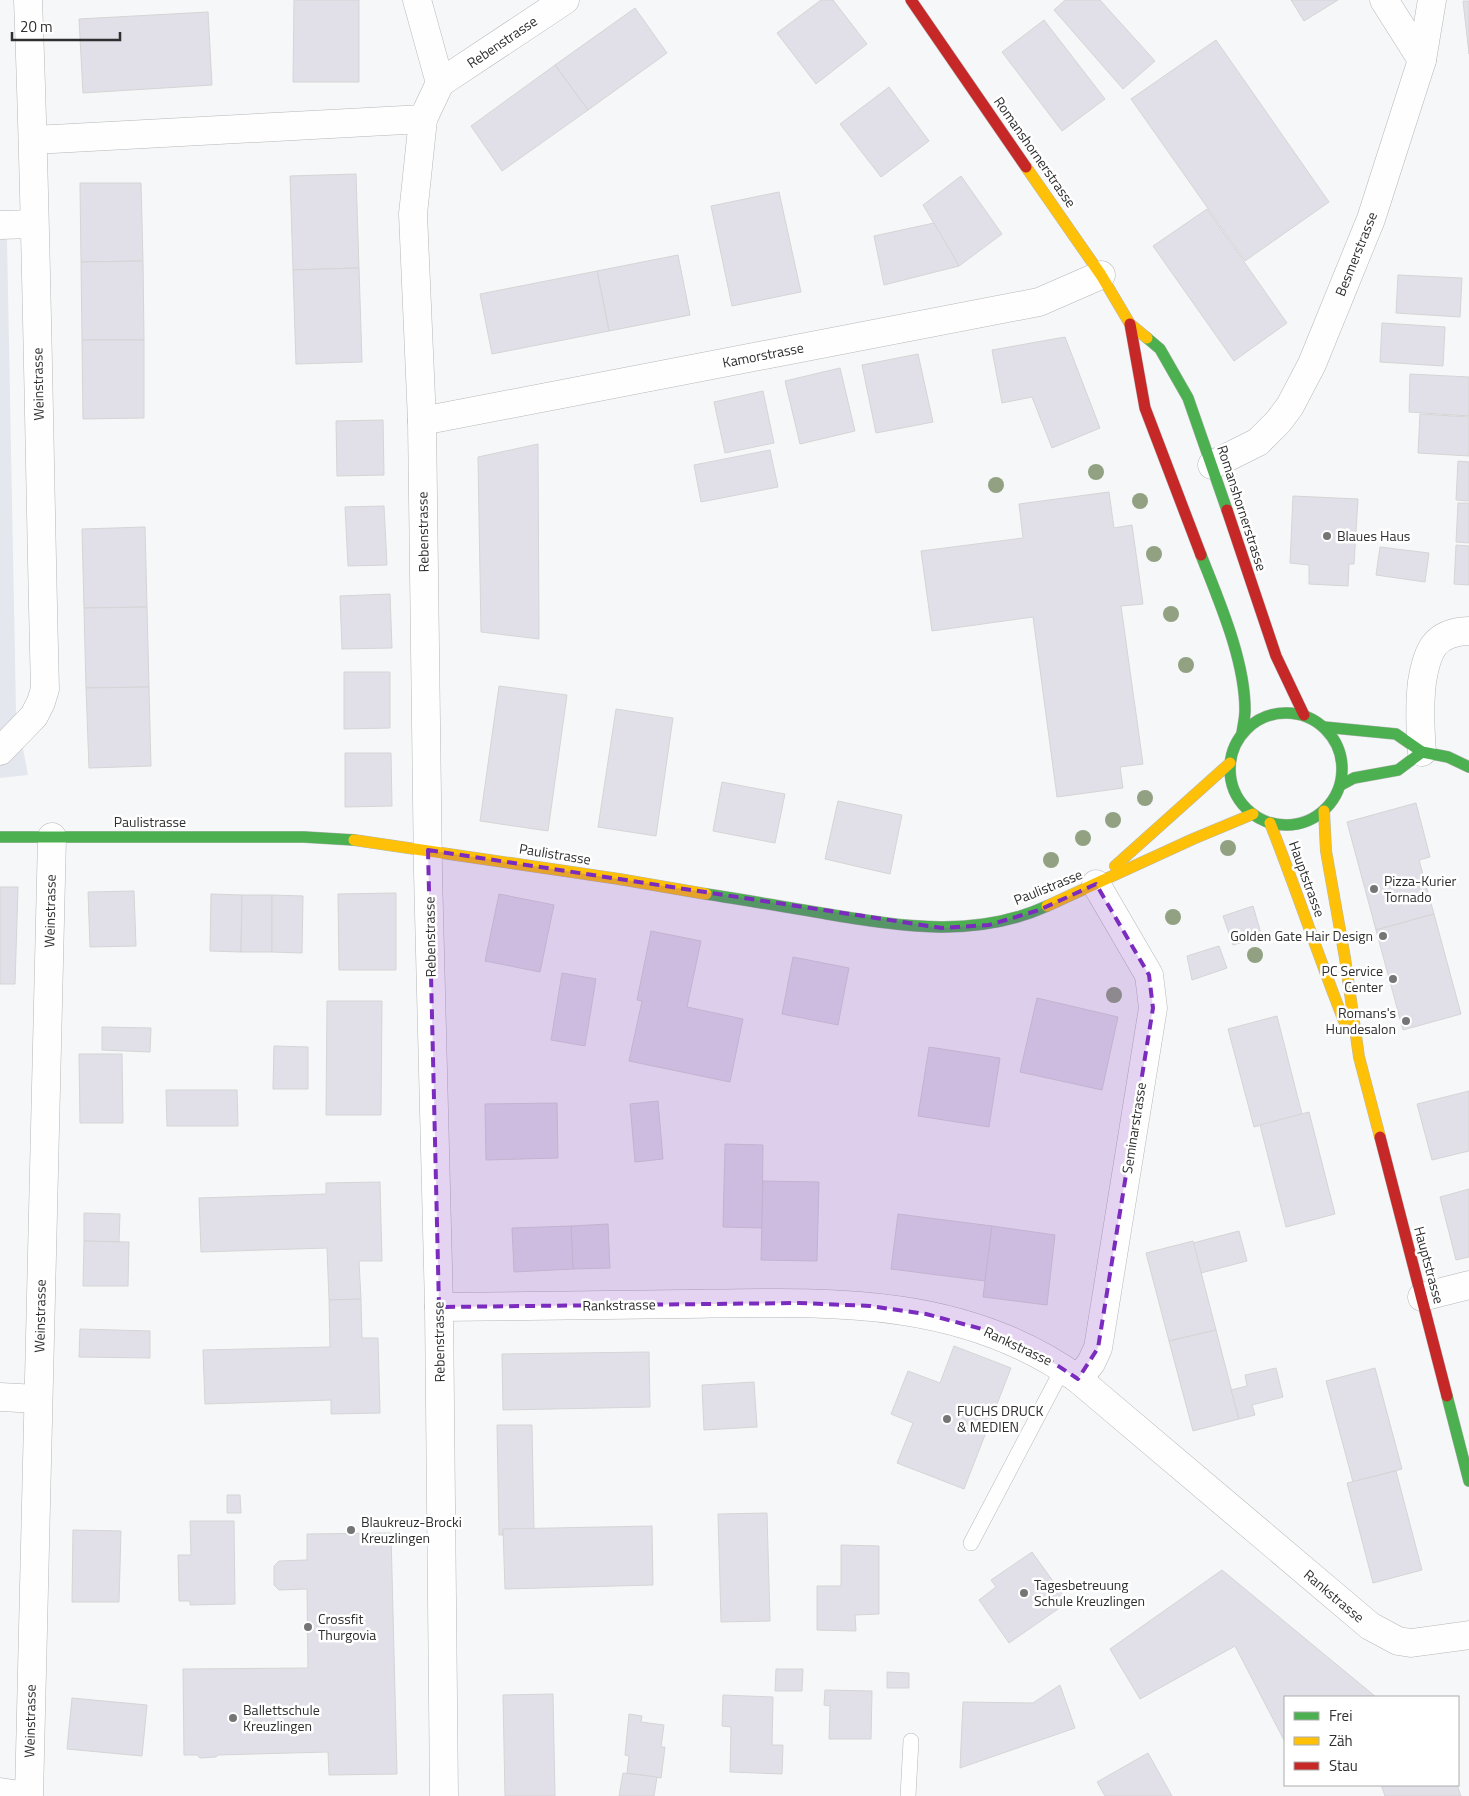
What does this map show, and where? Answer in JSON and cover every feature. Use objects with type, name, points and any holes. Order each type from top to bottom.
[{"type":"street","name":"Weinstrasse","points":[[0,751],[34,716],[45,689],[34,224],[34,140],[28,0]]},
{"type":"street","points":[[416,0],[440,83]]},
{"type":"street","name":"Rebenstrasse","points":[[444,1796],[439,1307],[428,850],[422,421],[413,214],[422,119],[440,83],[565,0]]},
{"type":"street","name":"Romanshornerstrasse","points":[[911,0],[1101,275],[1130,324],[1160,349],[1188,398],[1208,467],[1276,656],[1304,716]]},
{"type":"street","points":[[1384,0],[1422,60]]},
{"type":"street","name":"Besmerstrasse","points":[[1208,467],[1258,442],[1278,422],[1290,406],[1307,372],[1371,219],[1422,60],[1432,0]]},
{"type":"street","points":[[34,140],[422,119]]},
{"type":"street","points":[[0,224],[34,224]]},
{"type":"street","name":"Kamorstrasse","points":[[422,421],[1039,302],[1101,275]]},
{"type":"street","name":"Romanshornerstrasse","points":[[1130,324],[1145,408],[1176,480],[1222,609],[1240,667],[1245,710],[1242,733]]},
{"type":"street","points":[[1422,752],[1419,707],[1425,659],[1433,646],[1445,636],[1469,631]]},
{"type":"street","points":[[1288,712],[1315,720],[1324,727],[1334,739],[1341,754],[1343,769],[1340,785],[1334,799],[1324,810],[1304,822],[1282,825],[1270,823],[1253,814],[1243,805],[1235,792],[1230,778],[1230,764],[1234,747],[1242,733],[1255,722],[1271,714],[1288,712]]},
{"type":"street","points":[[1324,727],[1396,734],[1422,752],[1448,757],[1469,767]]},
{"type":"street","points":[[1340,785],[1354,778],[1398,770],[1422,752]]},
{"type":"street","name":"Paulistrasse","points":[[1096,884],[1230,764]]},
{"type":"street","name":"Hauptstrasse","points":[[1324,810],[1326,851],[1345,958],[1359,1057],[1469,1481]]},
{"type":"street","name":"Paulistrasse","points":[[0,837],[304,837],[366,840],[609,877],[890,924],[942,928],[989,925],[1039,910],[1193,839],[1253,814]]},
{"type":"street","name":"Hauptstrasse","points":[[1270,823],[1290,870],[1321,964],[1359,1057]]},
{"type":"street","name":"Weinstrasse","points":[[28,1796],[52,837]]},
{"type":"street","name":"Seminarstrasse","points":[[1070,1374],[1091,1363],[1098,1348],[1153,1008],[1149,975],[1096,884]]},
{"type":"street","points":[[1422,1297],[1469,1285]]},
{"type":"street","name":"Rankstrasse","points":[[439,1307],[799,1302],[870,1306],[926,1314],[993,1332],[1040,1354],[1070,1374],[1370,1626],[1398,1641],[1411,1643],[1469,1634]]},
{"type":"street","points":[[0,1397],[38,1400]]},
{"type":"street","points":[[0,1792],[28,1796]]},
{"type":"lane","points":[[971,1543],[1070,1374]]},
{"type":"lane","points":[[908,1796],[911,1741]]},
{"type":"highlighted area","points":[[428,850],[942,928],[989,925],[1039,910],[1096,884],[1149,975],[1153,1008],[1098,1348],[1078,1379],[1040,1354],[993,1332],[926,1314],[870,1306],[799,1303],[439,1307]]},
{"type":"shaded area","points":[[0,239],[7,239],[16,712],[28,775],[0,778]]},
{"type":"building","points":[[294,0],[359,0],[359,82],[293,82]]},
{"type":"building","points":[[821,0],[833,0],[867,44],[816,84],[777,33]]},
{"type":"building","points":[[1065,0],[1100,0],[1155,61],[1123,89],[1054,10]]},
{"type":"building","points":[[1291,0],[1338,0],[1304,21]]},
{"type":"building","points":[[1463,1],[1469,1],[1469,54]]},
{"type":"building","points":[[635,8],[667,53],[588,110],[555,65]]},
{"type":"building","points":[[208,12],[212,85],[83,93],[79,19]]},
{"type":"building","points":[[1044,20],[1105,99],[1062,131],[1002,52]]},
{"type":"building","points":[[1216,40],[1329,202],[1245,261],[1131,99]]},
{"type":"building","points":[[555,65],[588,110],[502,171],[471,126]]},
{"type":"building","points":[[889,87],[929,141],[881,177],[840,124]]},
{"type":"building","points":[[356,174],[359,268],[293,270],[290,176]]},
{"type":"building","points":[[961,176],[1002,234],[959,266],[923,205]]},
{"type":"building","points":[[80,183],[141,183],[143,261],[81,262]]},
{"type":"building","points":[[779,192],[801,292],[732,306],[711,206]]},
{"type":"building","points":[[1207,209],[1287,323],[1234,361],[1153,246]]},
{"type":"building","points":[[934,223],[959,266],[884,285],[874,236]]},
{"type":"building","points":[[678,255],[690,315],[609,331],[597,271]]},
{"type":"building","points":[[143,261],[144,340],[82,340],[81,262]]},
{"type":"building","points":[[359,268],[362,362],[296,364],[293,270]]},
{"type":"building","points":[[597,271],[609,331],[492,354],[480,294]]},
{"type":"building","points":[[1398,275],[1462,278],[1460,317],[1396,313]]},
{"type":"building","points":[[1382,323],[1445,327],[1443,366],[1380,362]]},
{"type":"building","points":[[1065,337],[1100,428],[1052,448],[1032,397],[1002,403],[992,350]]},
{"type":"building","points":[[82,340],[144,340],[144,418],[83,419]]},
{"type":"building","points":[[918,354],[933,422],[876,433],[862,365]]},
{"type":"building","points":[[840,368],[855,431],[800,444],[785,381]]},
{"type":"building","points":[[1410,374],[1469,377],[1469,416],[1409,412]]},
{"type":"building","points":[[763,391],[774,443],[725,453],[714,402]]},
{"type":"building","points":[[1420,414],[1469,417],[1469,456],[1418,453]]},
{"type":"building","points":[[383,420],[384,475],[337,476],[336,421]]},
{"type":"building","points":[[538,444],[539,639],[481,632],[478,457]]},
{"type":"building","points":[[770,450],[778,487],[701,502],[694,465]]},
{"type":"building","points":[[1458,461],[1469,462],[1469,501],[1456,500]]},
{"type":"building","points":[[1109,492],[1114,528],[1132,525],[1143,604],[1121,606],[1143,764],[1120,767],[1123,788],[1057,797],[1033,617],[932,631],[921,551],[1023,538],[1019,504]]},
{"type":"building","points":[[1293,496],[1358,499],[1354,564],[1349,564],[1348,586],[1309,584],[1309,565],[1290,563]]},
{"type":"building","points":[[1458,503],[1469,503],[1469,543],[1456,542]]},
{"type":"building","points":[[384,506],[387,565],[348,566],[345,507]]},
{"type":"building","points":[[145,527],[147,607],[84,608],[82,529]]},
{"type":"building","points":[[1456,545],[1469,546],[1469,585],[1454,584]]},
{"type":"building","points":[[1380,547],[1429,553],[1425,582],[1376,575]]},
{"type":"building","points":[[390,594],[392,648],[342,649],[340,596]]},
{"type":"building","points":[[147,607],[149,687],[86,688],[84,608]]},
{"type":"building","points":[[344,672],[390,672],[390,728],[344,729]]},
{"type":"building","points":[[499,686],[567,695],[548,831],[480,821]]},
{"type":"building","points":[[149,687],[151,766],[89,768],[86,688]]},
{"type":"building","points":[[616,709],[673,718],[656,836],[598,827]]},
{"type":"building","points":[[345,753],[391,753],[392,806],[345,807]]},
{"type":"building","points":[[722,782],[785,794],[775,843],[713,831]]},
{"type":"building","points":[[838,801],[902,815],[890,874],[825,859]]},
{"type":"building","points":[[1416,803],[1430,857],[1419,860],[1434,914],[1376,930],[1347,822]]},
{"type":"building","points":[[0,887],[18,887],[15,984],[0,984]]},
{"type":"building","points":[[134,891],[136,946],[90,947],[88,892]]},
{"type":"building","points":[[396,893],[396,970],[339,970],[338,894]]},
{"type":"building","points":[[211,894],[242,895],[241,952],[210,951]]},
{"type":"building","points":[[499,894],[554,905],[540,972],[485,961]]},
{"type":"building","points":[[242,895],[272,895],[272,952],[241,952]]},
{"type":"building","points":[[272,895],[303,896],[302,953],[272,952]]},
{"type":"building","points":[[1253,906],[1262,937],[1233,945],[1223,916]]},
{"type":"building","points":[[1434,914],[1461,1014],[1403,1030],[1376,930]]},
{"type":"building","points":[[651,931],[701,941],[687,1007],[743,1019],[730,1082],[629,1061],[642,1001],[637,1000]]},
{"type":"building","points":[[1219,946],[1227,968],[1192,980],[1187,956]]},
{"type":"building","points":[[793,957],[849,968],[838,1025],[782,1014]]},
{"type":"building","points":[[562,973],[596,979],[585,1046],[551,1040]]},
{"type":"building","points":[[1037,998],[1118,1017],[1102,1090],[1020,1072]]},
{"type":"building","points":[[327,1001],[382,1001],[381,1115],[326,1115]]},
{"type":"building","points":[[1277,1016],[1302,1114],[1254,1127],[1228,1029]]},
{"type":"building","points":[[102,1027],[151,1028],[150,1052],[102,1050]]},
{"type":"building","points":[[274,1046],[308,1047],[308,1089],[273,1089]]},
{"type":"building","points":[[929,1047],[1000,1058],[989,1127],[918,1116]]},
{"type":"building","points":[[79,1054],[122,1054],[123,1123],[80,1123]]},
{"type":"building","points":[[166,1090],[237,1090],[238,1126],[167,1126]]},
{"type":"building","points":[[1469,1091],[1469,1151],[1432,1160],[1417,1104]]},
{"type":"building","points":[[658,1101],[663,1159],[635,1162],[630,1104]]},
{"type":"building","points":[[557,1103],[558,1158],[486,1160],[485,1104]]},
{"type":"building","points":[[1309,1112],[1335,1214],[1286,1227],[1260,1125]]},
{"type":"building","points":[[725,1144],[763,1145],[762,1228],[723,1227]]},
{"type":"building","points":[[763,1181],[819,1182],[817,1261],[761,1260]]},
{"type":"building","points":[[380,1182],[382,1261],[359,1261],[361,1299],[329,1300],[327,1248],[201,1252],[199,1198],[326,1194],[326,1183]]},
{"type":"building","points":[[1469,1189],[1469,1257],[1456,1260],[1440,1197]]},
{"type":"building","points":[[84,1213],[120,1214],[119,1242],[84,1241]]},
{"type":"building","points":[[898,1214],[992,1226],[985,1281],[891,1269]]},
{"type":"building","points":[[608,1224],[610,1268],[573,1269],[571,1226]]},
{"type":"building","points":[[571,1226],[573,1269],[514,1272],[512,1228]]},
{"type":"building","points":[[992,1226],[1055,1235],[1047,1305],[983,1297]]},
{"type":"building","points":[[1239,1231],[1247,1261],[1201,1273],[1193,1243]]},
{"type":"building","points":[[84,1241],[129,1242],[128,1286],[83,1286]]},
{"type":"building","points":[[1193,1241],[1216,1330],[1169,1341],[1146,1253]]},
{"type":"building","points":[[361,1299],[362,1338],[378,1338],[380,1413],[331,1414],[331,1400],[205,1404],[203,1350],[330,1347],[329,1300]]},
{"type":"building","points":[[80,1329],[150,1331],[150,1358],[79,1357]]},
{"type":"building","points":[[1216,1330],[1239,1419],[1193,1431],[1169,1341]]},
{"type":"building","name":"FUCHS DRUCK & MEDIEN","points":[[954,1346],[1011,1368],[964,1489],[897,1463],[913,1423],[891,1414],[908,1371],[940,1383]]},
{"type":"building","points":[[649,1352],[650,1407],[503,1410],[502,1354]]},
{"type":"building","points":[[1276,1368],[1283,1397],[1252,1405],[1255,1415],[1239,1419],[1231,1390],[1247,1386],[1245,1375]]},
{"type":"building","points":[[1375,1368],[1402,1469],[1353,1482],[1326,1381]]},
{"type":"building","points":[[754,1382],[757,1427],[704,1430],[702,1385]]},
{"type":"building","points":[[497,1425],[532,1425],[534,1529],[503,1529],[503,1535],[499,1535]]},
{"type":"building","points":[[1396,1471],[1422,1570],[1373,1583],[1347,1483]]},
{"type":"building","points":[[227,1495],[240,1495],[241,1513],[227,1513]]},
{"type":"building","points":[[767,1513],[770,1621],[721,1622],[718,1514]]},
{"type":"building","points":[[190,1521],[234,1521],[235,1604],[190,1605],[190,1601],[179,1601],[178,1555],[191,1555]]},
{"type":"building","points":[[652,1526],[653,1585],[505,1589],[503,1529]]},
{"type":"building","points":[[73,1530],[121,1531],[119,1602],[72,1602]]},
{"type":"building","points":[[391,1533],[397,1774],[329,1775],[328,1752],[218,1755],[216,1757],[200,1758],[197,1755],[184,1755],[183,1669],[308,1668],[307,1589],[279,1590],[274,1585],[274,1566],[279,1561],[307,1560],[307,1534]]},
{"type":"building","points":[[841,1545],[879,1546],[879,1614],[855,1615],[856,1631],[817,1630],[817,1586],[841,1586]]},
{"type":"building","name":"Tagesbetreuung Schule Kreuzlingen","points":[[1032,1552],[1068,1602],[1009,1643],[979,1600],[996,1587],[991,1580]]},
{"type":"building","points":[[1222,1570],[1375,1696],[1284,1696],[1284,1740],[1235,1646],[1140,1699],[1110,1649]]},
{"type":"building","points":[[776,1669],[803,1669],[802,1691],[775,1691]]},
{"type":"building","points":[[887,1672],[909,1673],[909,1688],[887,1688]]},
{"type":"building","points":[[1060,1685],[1075,1728],[960,1768],[963,1702],[1033,1703]]},
{"type":"building","points":[[825,1690],[872,1691],[871,1739],[829,1739],[830,1706],[824,1705]]},
{"type":"building","points":[[553,1694],[555,1796],[505,1796],[503,1695]]},
{"type":"building","points":[[723,1695],[773,1697],[772,1745],[783,1745],[782,1774],[730,1772],[731,1727],[722,1726]]},
{"type":"building","points":[[72,1698],[147,1705],[142,1756],[67,1749]]},
{"type":"building","points":[[629,1714],[642,1716],[641,1722],[664,1725],[661,1747],[665,1747],[661,1778],[627,1773],[629,1756],[625,1755]]},
{"type":"building","points":[[1148,1753],[1172,1796],[1105,1796],[1097,1782]]},
{"type":"building","points":[[623,1773],[657,1777],[654,1796],[619,1796]]},
{"type":"building","points":[[1381,1786],[1457,1786],[1461,1796],[1385,1796]]},
{"type":"traffic: fast","points":[[1147,338],[1160,349],[1188,398],[1227,510]]},
{"type":"traffic: fast","points":[[1201,555],[1230,631],[1241,671],[1245,710],[1242,733]]},
{"type":"traffic: fast","points":[[1286,713],[1308,717],[1326,729],[1338,747],[1342,769],[1338,791],[1326,809],[1308,821],[1286,825],[1264,821],[1246,809],[1234,791],[1230,769],[1234,747],[1246,729],[1264,717],[1286,713]]},
{"type":"traffic: fast","points":[[1324,727],[1396,734],[1422,752],[1448,757],[1469,767]]},
{"type":"traffic: fast","points":[[1341,785],[1354,778],[1398,770],[1422,752]]},
{"type":"traffic: fast","points":[[0,837],[304,837],[354,840]]},
{"type":"traffic: fast","points":[[706,894],[882,922],[938,927],[993,923],[1047,906]]},
{"type":"traffic: fast","points":[[1447,1396],[1469,1481]]},
{"type":"traffic: slow","points":[[1026,167],[1101,275],[1130,324],[1147,338]]},
{"type":"traffic: slow","points":[[1115,866],[1230,763]]},
{"type":"traffic: slow","points":[[1324,811],[1326,851],[1345,958],[1359,1057],[1380,1137]]},
{"type":"traffic: slow","points":[[1047,906],[1193,839],[1253,814]]},
{"type":"traffic: slow","points":[[1270,823],[1344,1021]]},
{"type":"traffic: slow","points":[[354,840],[619,879],[706,894]]},
{"type":"traffic: jam","points":[[911,0],[1026,167]]},
{"type":"traffic: jam","points":[[1130,324],[1145,408],[1201,555]]},
{"type":"traffic: jam","points":[[1227,510],[1276,656],[1304,715]]},
{"type":"traffic: jam","points":[[1380,1137],[1447,1396]]},
{"type":"place","name":"Blaues Haus","points":[[1327,536]]},
{"type":"place","name":"Pizza-Kurier Tornado","points":[[1374,889]]},
{"type":"place","name":"Golden Gate Hair Design","points":[[1383,936]]},
{"type":"place","name":"PC Service Center","points":[[1393,979]]},
{"type":"place","name":"Romans's Hundesalon","points":[[1406,1021]]},
{"type":"place","name":"FUCHS DRUCK & MEDIEN","points":[[947,1419]]},
{"type":"place","name":"Blaukreuz-Brocki Kreuzlingen","points":[[351,1530]]},
{"type":"place","name":"Tagesbetreuung Schule Kreuzlingen","points":[[1024,1593]]},
{"type":"place","name":"Crossfit Thurgovia","points":[[308,1627]]},
{"type":"place","name":"Ballettschule Kreuzlingen","points":[[233,1718]]}]
